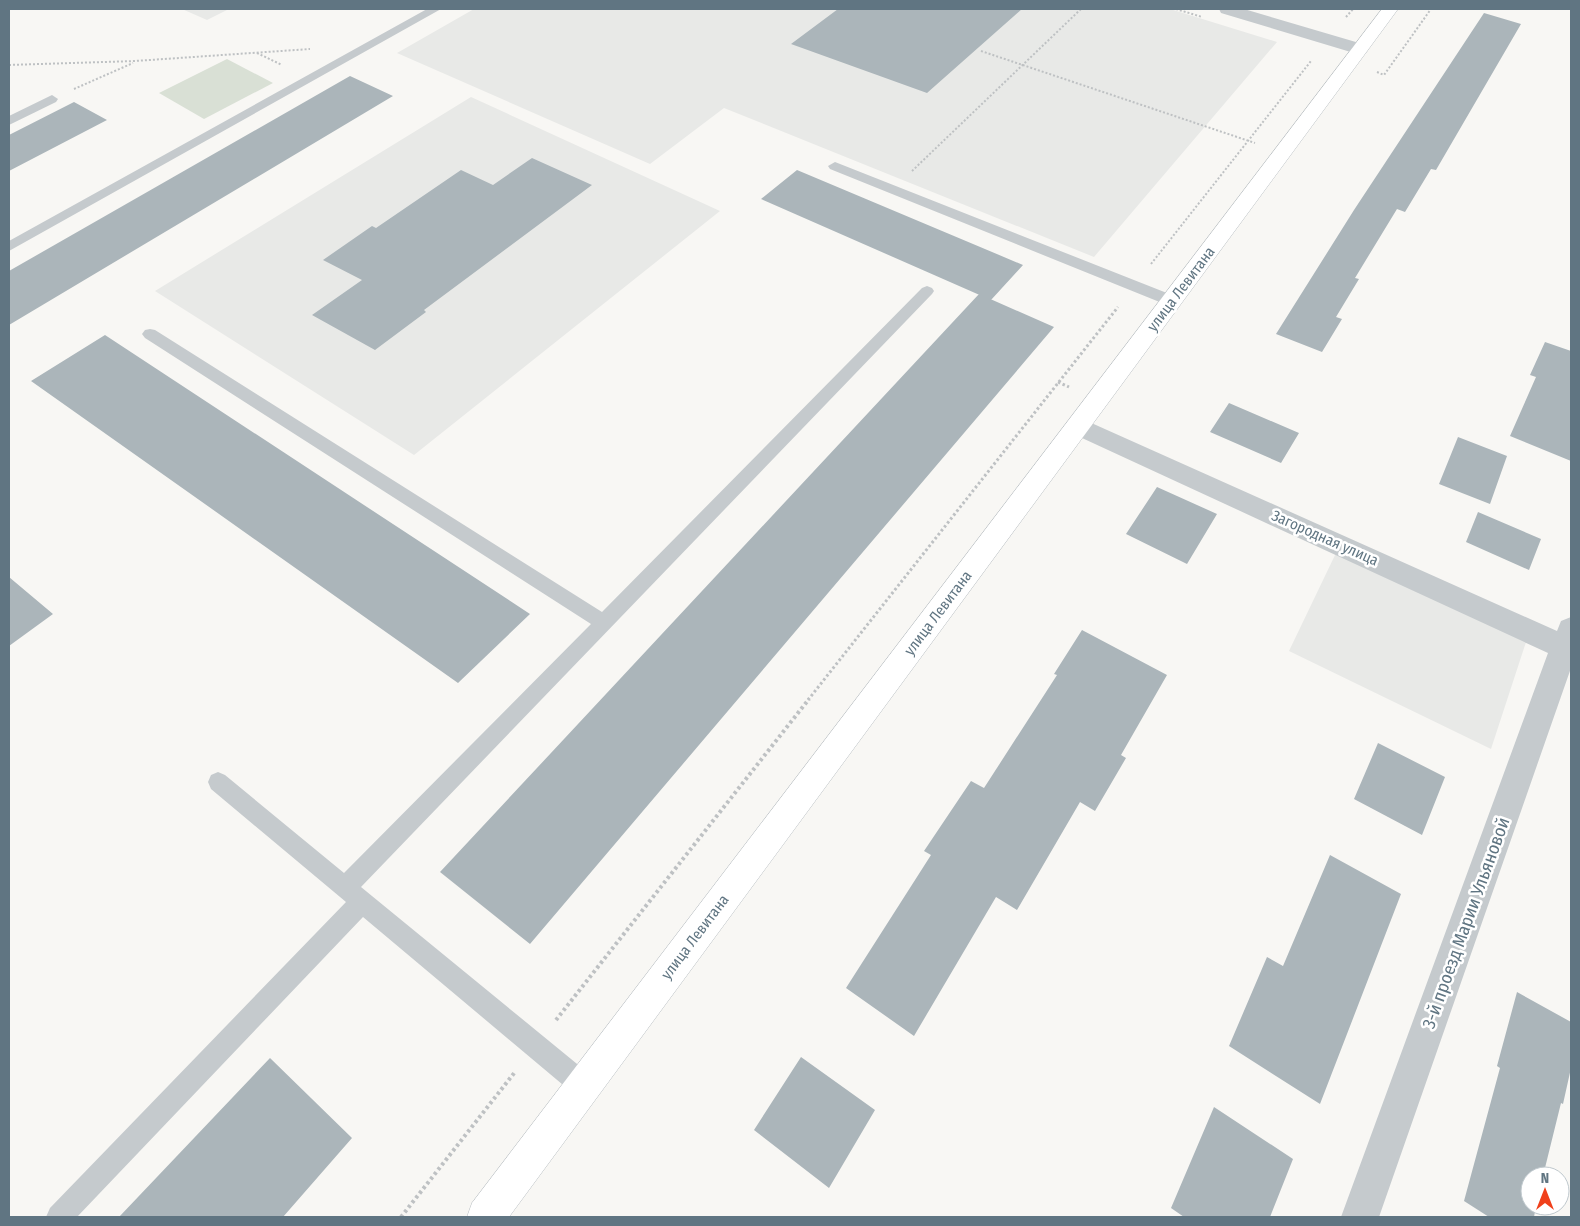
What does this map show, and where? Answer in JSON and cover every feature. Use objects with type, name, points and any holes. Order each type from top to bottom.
[{"type":"main road","name":"улица Левитана","points":[[486,1217],[1390,9]]},
{"type":"street","points":[[1227,9],[1360,50]]},
{"type":"street","name":"Загородная улица","points":[[1078,426],[1569,642]]},
{"type":"street","name":"3-й проезд Марии Ульяновой","points":[[1360,1217],[1569,642]]},
{"type":"lane","points":[[9,247],[435,9]]},
{"type":"lane","points":[[9,121],[52,99]]},
{"type":"lane","points":[[835,166],[1172,301]]},
{"type":"lane","points":[[59,1217],[604,623],[927,291]]},
{"type":"lane","points":[[150,334],[604,623]]},
{"type":"lane","points":[[218,782],[584,1086]]},
{"type":"path","points":[[893,189],[1081,9]]},
{"type":"path","points":[[1384,75],[1431,9]]},
{"type":"path","points":[[401,1217],[1328,40]]},
{"type":"path","points":[[9,66],[135,62],[314,49]]},
{"type":"path","points":[[981,52],[1283,152]]},
{"type":"path","points":[[52,99],[135,62]]},
{"type":"shaded area","points":[[182,9],[229,9],[207,20]]},
{"type":"shaded area","points":[[474,9],[1170,9],[1277,42],[1094,257],[724,108],[650,164],[397,53]]},
{"type":"shaded area","points":[[227,59],[273,83],[204,119],[159,93]]},
{"type":"shaded area","points":[[471,97],[720,211],[414,455],[155,291]]},
{"type":"shaded area","points":[[1336,553],[1527,639],[1491,749],[1289,651]]},
{"type":"building","points":[[838,9],[1022,9],[927,93],[791,44]]},
{"type":"building","points":[[1484,13],[1521,24],[1436,170],[1431,169],[1405,212],[1397,209],[1355,278],[1359,279],[1336,317],[1342,319],[1322,352],[1276,334],[1354,210]]},
{"type":"building","points":[[350,76],[393,96],[9,325],[9,271]]},
{"type":"building","points":[[74,102],[107,120],[9,171],[9,135]]},
{"type":"building","points":[[532,158],[592,185],[424,310],[426,312],[375,350],[312,315],[362,280],[323,260],[372,226],[376,228],[461,170],[493,185]]},
{"type":"building","points":[[797,170],[1023,265],[991,300],[761,199]]},
{"type":"building","points":[[979,294],[1054,327],[530,944],[440,872]]},
{"type":"building","points":[[105,335],[530,614],[458,683],[31,381]]},
{"type":"building","points":[[1545,342],[1571,351],[1571,461],[1510,436],[1536,377],[1530,375]]},
{"type":"building","points":[[1229,403],[1299,433],[1281,463],[1210,432]]},
{"type":"building","points":[[1458,437],[1507,456],[1490,504],[1439,484]]},
{"type":"building","points":[[1157,487],[1217,514],[1187,564],[1126,534]]},
{"type":"building","points":[[1478,512],[1541,539],[1529,570],[1466,542]]},
{"type":"building","points":[[9,577],[53,614],[9,646]]},
{"type":"building","points":[[1082,630],[1167,675],[1121,755],[1126,758],[1095,811],[1080,802],[1017,910],[996,897],[914,1036],[846,988],[931,855],[924,851],[971,781],[984,788],[1057,675],[1054,674]]},
{"type":"building","points":[[1378,743],[1445,777],[1422,835],[1354,799]]},
{"type":"building","points":[[1330,855],[1401,894],[1320,1104],[1229,1046],[1267,957],[1283,966]]},
{"type":"building","points":[[1517,992],[1571,1022],[1571,1068],[1545,1166],[1520,1166],[1520,1216],[1534,1217],[1489,1217],[1464,1201],[1500,1068],[1497,1066]]},
{"type":"building","points":[[801,1057],[875,1110],[829,1188],[754,1130]]},
{"type":"building","points":[[270,1058],[352,1138],[283,1217],[119,1217]]},
{"type":"building","points":[[1214,1107],[1293,1159],[1270,1217],[1184,1217],[1171,1208]]}]
